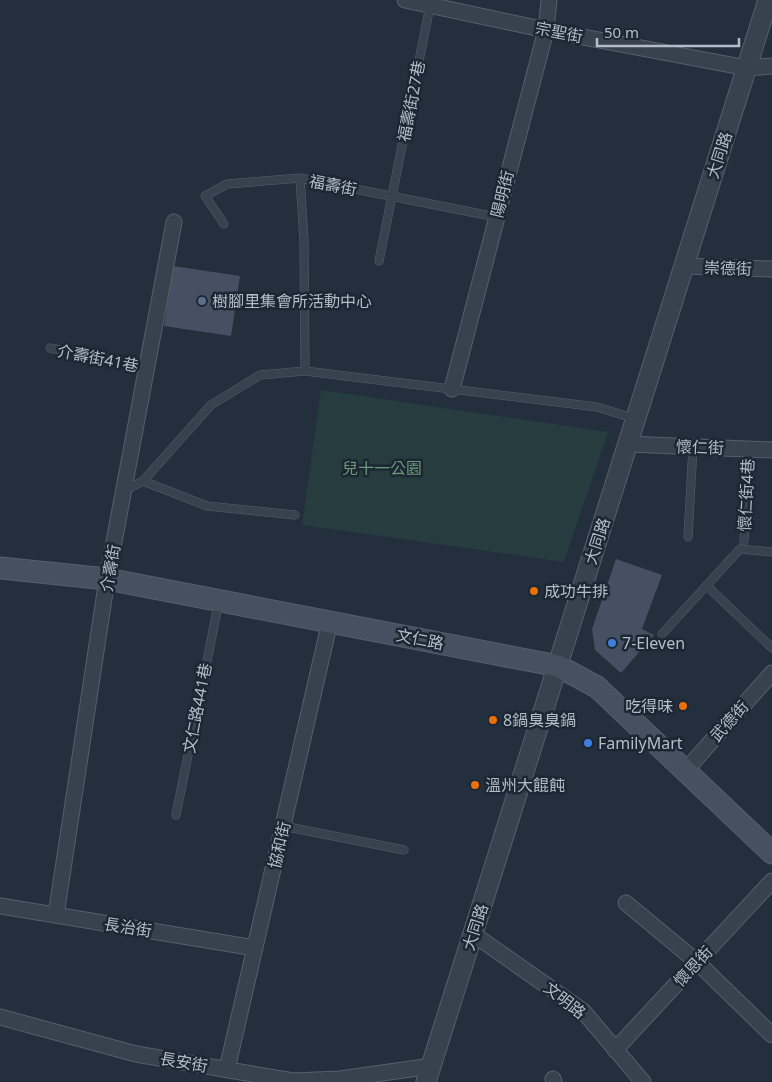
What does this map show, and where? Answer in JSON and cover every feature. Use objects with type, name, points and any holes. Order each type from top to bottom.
[{"type":"main road","name":"文仁路","points":[[0,568],[107,579],[558,666],[597,687],[772,852]]},
{"type":"street","name":"宗聖街","points":[[405,0],[546,30],[747,68],[772,66]]},
{"type":"street","name":"陽明街","points":[[452,389],[546,30],[549,0]]},
{"type":"street","name":"大同路","points":[[429,1074],[768,0]]},
{"type":"street","name":"介壽街","points":[[56,915],[107,579],[174,222]]},
{"type":"street","name":"崇德街","points":[[684,266],[772,269]]},
{"type":"street","name":"懷仁街","points":[[628,444],[772,450]]},
{"type":"street","name":"協和街","points":[[227,1069],[330,621]]},
{"type":"street","name":"武德街","points":[[686,770],[772,673]]},
{"type":"street","name":"懷恩街","points":[[615,1050],[772,881]]},
{"type":"street","points":[[626,902],[697,962],[772,1036]]},
{"type":"street","name":"長治街","points":[[0,906],[255,948]]},
{"type":"street","name":"文明路","points":[[473,934],[583,1011],[643,1082]]},
{"type":"street","name":"長安街","points":[[0,1017],[136,1054],[293,1081],[429,1074]]},
{"type":"lane","name":"福壽街27巷","points":[[379,261],[430,6]]},
{"type":"lane","name":"福壽街","points":[[305,371],[304,240],[300,178],[496,217]]},
{"type":"lane","points":[[224,224],[206,196],[227,184],[300,178]]},
{"type":"lane","name":"介壽街41巷","points":[[50,348],[147,367]]},
{"type":"lane","points":[[123,492],[143,480],[210,405],[260,376],[305,371],[597,407],[636,419]]},
{"type":"lane","points":[[688,537],[693,447]]},
{"type":"lane","name":"懷仁街4巷","points":[[744,541],[749,449]]},
{"type":"lane","points":[[143,480],[208,506],[295,515]]},
{"type":"lane","points":[[662,634],[740,549],[772,552]]},
{"type":"lane","points":[[707,586],[772,648]]},
{"type":"lane","name":"文仁路441巷","points":[[176,815],[219,600]]},
{"type":"lane","points":[[283,826],[404,850]]},
{"type":"green space","name":"兒十一公園","points":[[321,390],[608,432],[564,562],[302,525]]},
{"type":"building","name":"樹腳里集會所活動中心","points":[[173,266],[240,276],[231,336],[164,326]]},
{"type":"building","points":[[616,559],[662,575],[642,629],[654,635],[621,673],[595,650],[592,629]]},
{"type":"place","name":"樹腳里集會所活動中心","points":[[202,301]]},
{"type":"place","name":"成功牛排","points":[[534,591]]},
{"type":"place","name":"7-Eleven","points":[[612,643]]},
{"type":"place","name":"吃得味","points":[[683,706]]},
{"type":"place","name":"8鍋臭臭鍋","points":[[493,720]]},
{"type":"place","name":"FamilyMart","points":[[588,743]]},
{"type":"place","name":"溫州大餛飩","points":[[475,785]]}]
